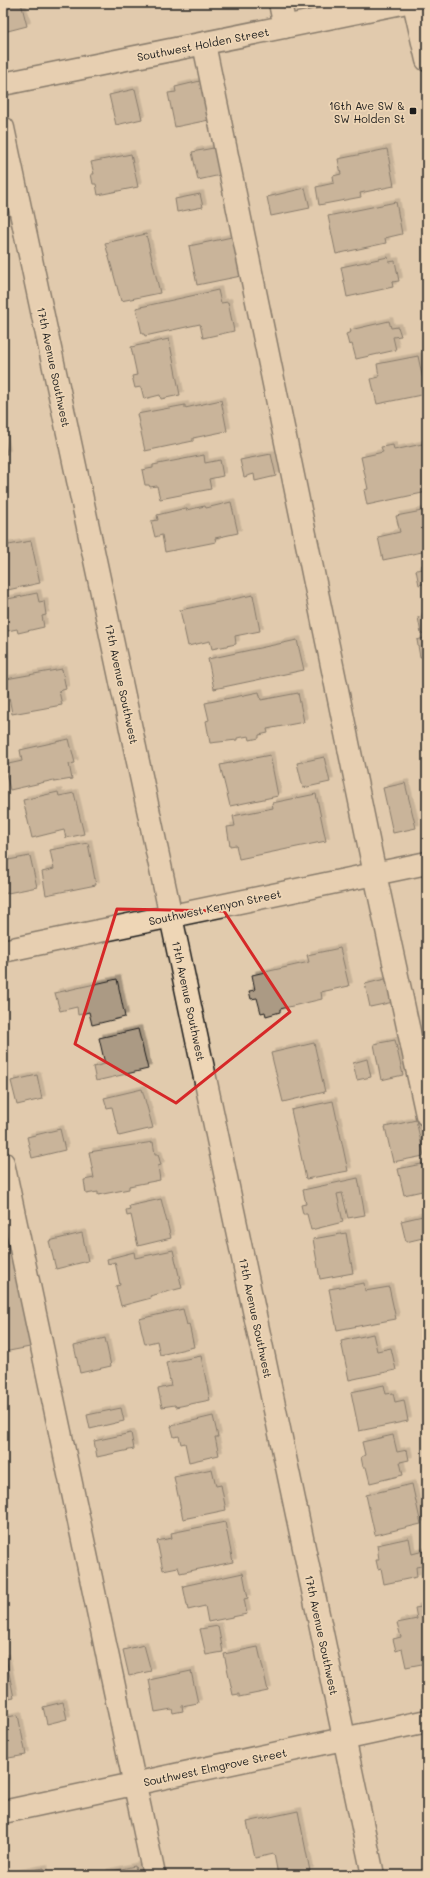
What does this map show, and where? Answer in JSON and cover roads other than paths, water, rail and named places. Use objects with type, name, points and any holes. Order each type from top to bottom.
[{"type":"street","points":[[280,3],[285,27]]},
{"type":"street","name":"Southwest Holden Street","points":[[3,84],[402,3]]},
{"type":"street","points":[[414,3],[427,60]]},
{"type":"street","points":[[204,44],[375,874],[427,1115]]},
{"type":"street","name":"17th Avenue Southwest","points":[[3,128],[171,915],[373,1875]]},
{"type":"street","name":"Southwest Kenyon Street","points":[[3,951],[427,863]]},
{"type":"street","points":[[3,1163],[154,1875]]},
{"type":"street","name":"Southwest Elmgrove Street","points":[[3,1812],[427,1721]]},
{"type":"place","name":"16th Ave SW & SW Holden St","points":[[413,111]]}]
